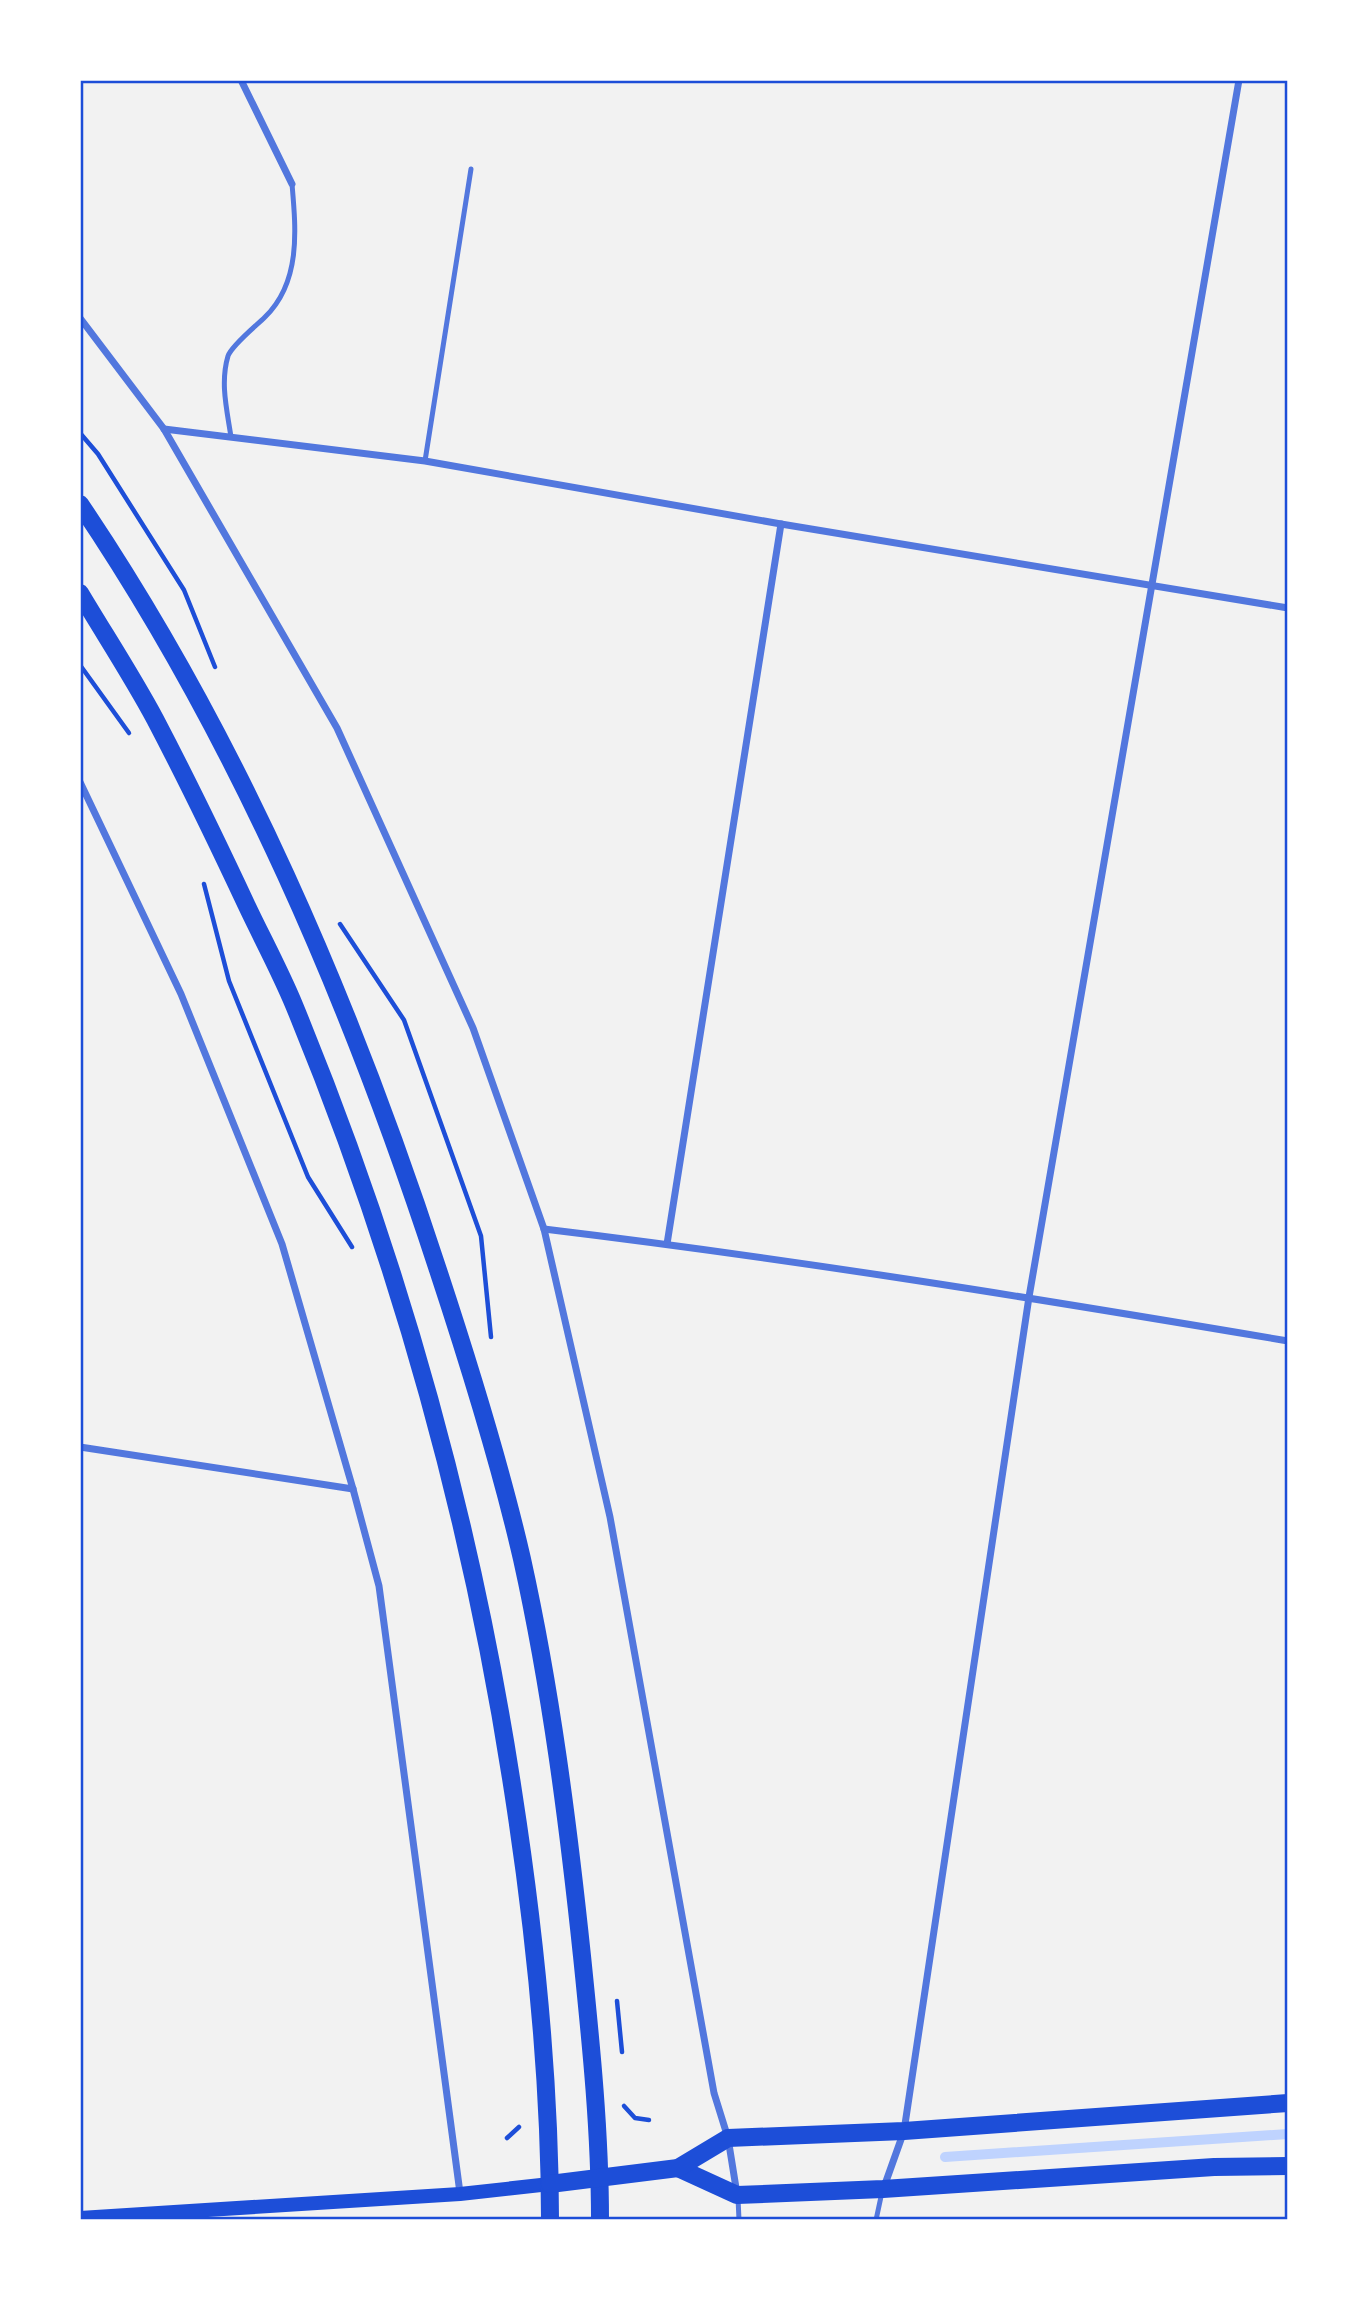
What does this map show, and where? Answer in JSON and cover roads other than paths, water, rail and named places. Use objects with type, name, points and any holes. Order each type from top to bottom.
[{"type":"main road","points":[[80,504],[106,542],[178,663],[261,823],[336,989],[400,1154],[472,1375],[522,1558],[550,1709],[571,1848],[597,2112],[600,2220]]},
{"type":"main road","points":[[80,593],[154,717],[293,1002],[347,1140],[427,1390],[462,1524],[498,1689],[522,1847],[542,2015],[549,2118],[551,2220]]},
{"type":"main road","points":[[80,2218],[460,2194],[600,2178],[678,2168],[729,2138],[904,2131],[1287,2103]]},
{"type":"main road","points":[[678,2168],[737,2195],[883,2189],[1214,2167],[1287,2166]]},
{"type":"street","points":[[241,80],[292,184]]},
{"type":"street","points":[[883,2189],[904,2131],[1029,1297],[1239,80]]},
{"type":"street","points":[[80,318],[164,429],[337,728],[473,1028],[544,1229],[610,1517],[713,2093],[729,2138],[737,2195]]},
{"type":"street","points":[[164,429],[425,461],[781,524],[1287,608]]},
{"type":"street","points":[[667,1244],[781,524]]},
{"type":"street","points":[[80,782],[181,994],[282,1244],[353,1489],[379,1586],[460,2194]]},
{"type":"street","points":[[544,1229],[667,1244],[1029,1297],[1287,1341]]},
{"type":"street","points":[[80,1447],[353,1489]]},
{"type":"lane","points":[[425,461],[471,169]]},
{"type":"lane","points":[[230,437],[223,383],[229,353],[276,307],[290,279],[296,232],[292,184]]},
{"type":"lane","points":[[876,2220],[883,2189]]},
{"type":"lane","points":[[737,2195],[739,2220]]},
{"type":"waterway","points":[[945,2157],[1288,2134]]}]
